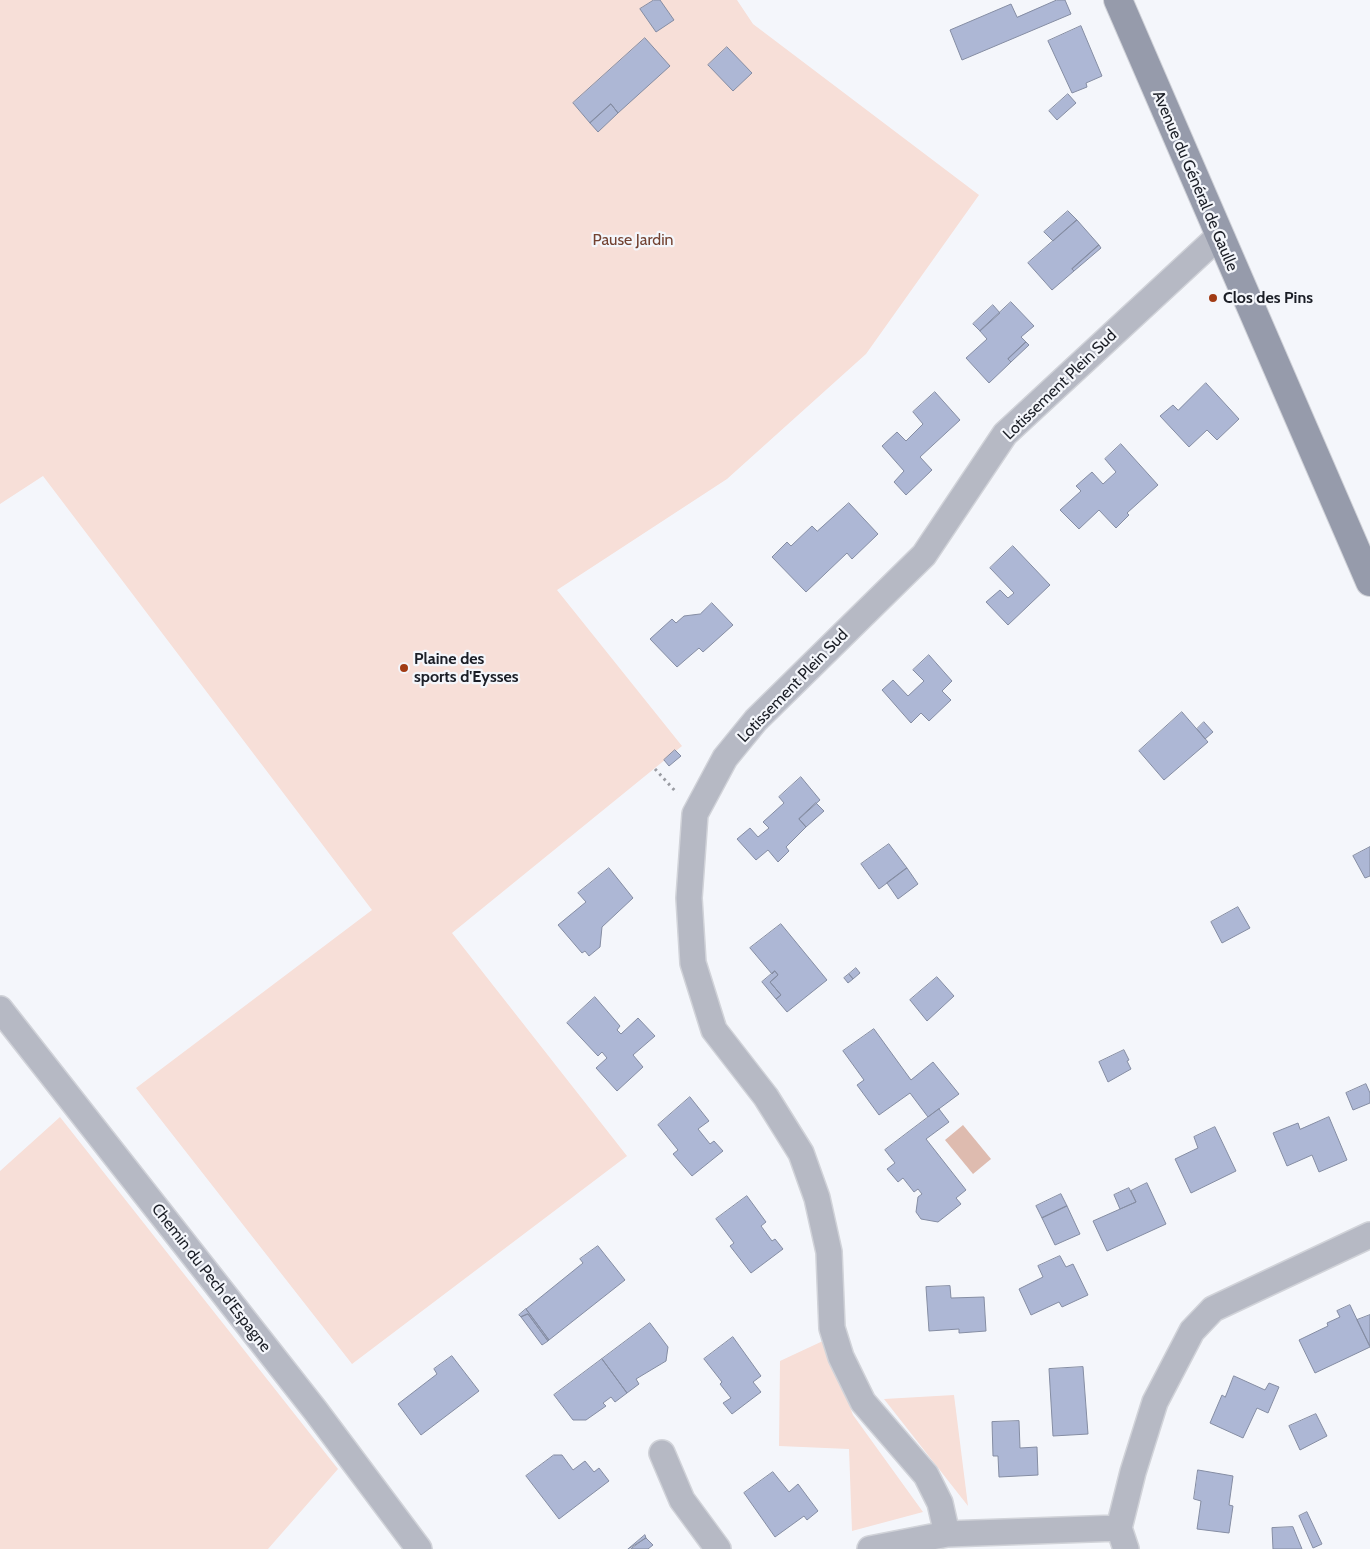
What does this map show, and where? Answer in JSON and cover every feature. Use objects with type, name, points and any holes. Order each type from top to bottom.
[{"type":"main road","name":"Avenue du Général de Gaulle","points":[[1118,0],[1370,582]]},
{"type":"street","name":"Lotissement Plein Sud","points":[[947,1534],[940,1502],[926,1475],[863,1402],[841,1357],[832,1328],[829,1252],[817,1198],[801,1153],[766,1096],[714,1030],[693,963],[689,898],[695,814],[725,758],[756,720],[924,555],[1005,434],[1219,236]]},
{"type":"street","name":"Chemin du Pech d'Espagne","points":[[0,1009],[315,1410],[419,1549]]},
{"type":"street","points":[[870,1549],[947,1534],[1122,1539],[1133,1472],[1155,1402],[1192,1330],[1213,1309],[1370,1235]]},
{"type":"street","points":[[662,1453],[682,1500],[718,1549]]},
{"type":"green space","name":"Plaine des sports d'Eysses","points":[[0,0],[737,0],[753,24],[979,195],[866,354],[727,479],[557,590],[682,746],[452,933],[627,1156],[352,1364],[136,1088],[372,910],[43,476],[0,504]]},
{"type":"green space","points":[[60,1117],[338,1469],[268,1549],[0,1549],[0,1171]]},
{"type":"green space","points":[[825,1340],[853,1415],[923,1512],[852,1531],[849,1449],[779,1446],[780,1361]]},
{"type":"green space","points":[[954,1395],[968,1506],[884,1399]]},
{"type":"shaded area","points":[[963,1125],[991,1159],[973,1174],[945,1140]]},
{"type":"building","points":[[654,0],[660,0],[674,20],[656,32],[640,9]]},
{"type":"building","points":[[1057,0],[1065,0],[1071,14],[962,60],[950,30],[1011,4],[1017,17]]},
{"type":"building","points":[[1081,26],[1102,76],[1086,83],[1087,87],[1072,93],[1048,41]]},
{"type":"building","points":[[645,38],[670,66],[618,113],[611,104],[590,123],[573,103]]},
{"type":"building","points":[[727,47],[752,73],[733,91],[708,65]]},
{"type":"building","points":[[1068,94],[1076,103],[1057,120],[1049,111]]},
{"type":"building","points":[[611,104],[618,113],[598,132],[590,123]]},
{"type":"building","points":[[1068,211],[1077,220],[1053,241],[1044,232]]},
{"type":"building","points":[[1077,220],[1099,245],[1052,290],[1028,263]]},
{"type":"building","points":[[1099,245],[1101,248],[1074,271],[1072,269]]},
{"type":"building","points":[[1011,302],[1034,326],[1021,337],[1026,342],[1008,359],[1011,362],[989,383],[966,358],[987,339],[980,331]]},
{"type":"building","points":[[993,305],[1000,313],[980,331],[973,324]]},
{"type":"building","points":[[1026,342],[1029,345],[1011,362],[1008,359]]},
{"type":"building","points":[[1206,383],[1239,419],[1217,440],[1207,430],[1189,447],[1160,416],[1173,405],[1178,410]]},
{"type":"building","points":[[935,392],[960,420],[920,457],[932,470],[906,495],[894,482],[904,471],[882,446],[897,432],[906,441],[923,424],[913,412]]},
{"type":"building","points":[[1121,444],[1158,485],[1127,513],[1129,515],[1116,528],[1099,510],[1079,529],[1060,510],[1081,491],[1076,486],[1092,472],[1103,484],[1116,472],[1105,459]]},
{"type":"building","points":[[849,503],[878,534],[852,559],[847,553],[806,592],[772,557],[787,542],[791,546],[812,526],[817,531]]},
{"type":"building","points":[[1013,546],[1050,585],[1008,625],[986,602],[1000,590],[1008,598],[1014,593],[990,568]]},
{"type":"building","points":[[712,603],[733,625],[703,652],[699,648],[677,667],[650,639],[672,619],[676,623],[684,616],[700,614]]},
{"type":"building","points":[[929,655],[952,681],[942,691],[951,700],[929,721],[921,713],[911,723],[882,690],[893,680],[908,696],[924,681],[913,670]]},
{"type":"building","points":[[1182,712],[1208,742],[1164,780],[1139,751]]},
{"type":"building","points":[[1204,722],[1213,732],[1205,739],[1197,729]]},
{"type":"building","points":[[675,750],[681,756],[669,766],[664,760]]},
{"type":"building","points":[[801,777],[820,800],[799,819],[806,827],[786,847],[789,851],[778,862],[768,850],[756,860],[737,839],[750,828],[758,837],[769,828],[763,822],[784,803],[779,797]]},
{"type":"building","points":[[816,803],[824,811],[806,827],[799,819]]},
{"type":"building","points":[[889,844],[907,868],[879,889],[861,864]]},
{"type":"building","points":[[1370,847],[1370,876],[1365,878],[1353,856]]},
{"type":"building","points":[[609,868],[633,898],[602,927],[600,947],[589,956],[585,951],[582,953],[558,925],[586,902],[578,893]]},
{"type":"building","points":[[907,868],[918,884],[898,899],[887,883]]},
{"type":"building","points":[[1238,907],[1250,928],[1222,943],[1211,922]]},
{"type":"building","points":[[781,924],[827,980],[787,1012],[776,999],[781,995],[770,982],[778,975],[775,971],[772,974],[750,948]]},
{"type":"building","points":[[856,968],[860,973],[853,979],[849,974]]},
{"type":"building","points":[[775,971],[778,975],[770,982],[781,995],[776,999],[762,982]]},
{"type":"building","points":[[849,974],[853,979],[848,983],[844,978]]},
{"type":"building","points":[[937,977],[954,996],[927,1021],[910,1000]]},
{"type":"building","points":[[595,997],[620,1026],[617,1030],[621,1034],[638,1018],[655,1036],[633,1055],[643,1067],[617,1091],[596,1068],[607,1058],[602,1052],[598,1056],[567,1023]]},
{"type":"building","points":[[874,1029],[911,1080],[933,1062],[959,1094],[928,1117],[910,1093],[879,1115],[857,1085],[864,1080],[843,1051]]},
{"type":"building","points":[[1124,1050],[1131,1069],[1108,1082],[1099,1062]]},
{"type":"building","points":[[1366,1084],[1370,1093],[1370,1103],[1353,1110],[1346,1093]]},
{"type":"building","points":[[690,1097],[709,1121],[698,1129],[710,1144],[714,1141],[723,1151],[692,1176],[673,1154],[678,1150],[658,1125]]},
{"type":"building","points":[[939,1109],[949,1122],[926,1139],[966,1190],[956,1198],[961,1204],[938,1222],[921,1219],[916,1212],[918,1197],[922,1194],[918,1189],[914,1192],[903,1178],[898,1182],[887,1169],[895,1163],[885,1150]]},
{"type":"building","points":[[1329,1117],[1347,1160],[1319,1172],[1312,1155],[1287,1166],[1273,1133],[1298,1123],[1300,1129]]},
{"type":"building","points":[[1215,1127],[1236,1171],[1191,1193],[1175,1159],[1198,1148],[1194,1137]]},
{"type":"building","points":[[1147,1183],[1166,1224],[1107,1251],[1093,1221],[1136,1202],[1131,1191]]},
{"type":"building","points":[[1129,1188],[1136,1202],[1120,1209],[1114,1195]]},
{"type":"building","points":[[1061,1194],[1067,1206],[1042,1218],[1036,1206]]},
{"type":"building","points":[[747,1196],[766,1222],[761,1226],[772,1241],[775,1239],[783,1249],[751,1273],[730,1246],[734,1243],[716,1219]]},
{"type":"building","points":[[1067,1206],[1080,1234],[1055,1245],[1042,1218]]},
{"type":"building","points":[[598,1246],[625,1280],[549,1340],[526,1309],[583,1263],[580,1259]]},
{"type":"building","points":[[1060,1256],[1066,1267],[1073,1264],[1088,1295],[1062,1307],[1059,1302],[1031,1315],[1019,1289],[1043,1277],[1038,1266]]},
{"type":"building","points":[[950,1286],[951,1298],[984,1297],[986,1331],[959,1333],[959,1329],[929,1331],[926,1287]]},
{"type":"building","points":[[1350,1305],[1370,1347],[1315,1373],[1299,1340],[1328,1326],[1327,1323],[1340,1317],[1337,1311]]},
{"type":"building","points":[[526,1309],[548,1341],[528,1314],[521,1317],[519,1315]]},
{"type":"building","points":[[528,1314],[548,1341],[542,1345],[521,1317]]},
{"type":"building","points":[[1370,1315],[1370,1346],[1357,1320]]},
{"type":"building","points":[[650,1323],[668,1347],[666,1361],[636,1379],[639,1384],[627,1393],[602,1359]]},
{"type":"building","points":[[733,1337],[761,1376],[753,1382],[761,1392],[732,1414],[723,1403],[731,1398],[720,1384],[722,1382],[704,1359]]},
{"type":"building","points":[[452,1356],[479,1391],[421,1435],[398,1404],[437,1374],[434,1369]]},
{"type":"building","points":[[602,1359],[627,1393],[615,1402],[611,1397],[603,1403],[606,1406],[586,1420],[573,1420],[554,1395]]},
{"type":"building","points":[[1083,1367],[1088,1434],[1053,1436],[1049,1369]]},
{"type":"building","points":[[1234,1376],[1265,1390],[1269,1383],[1279,1387],[1268,1413],[1257,1408],[1243,1438],[1210,1423],[1222,1395],[1225,1397]]},
{"type":"building","points":[[1316,1414],[1327,1436],[1300,1450],[1289,1426]]},
{"type":"building","points":[[1019,1421],[1020,1448],[1037,1447],[1038,1475],[999,1477],[998,1456],[993,1456],[992,1422]]},
{"type":"building","points":[[554,1455],[562,1455],[573,1470],[585,1461],[594,1472],[599,1468],[609,1481],[559,1519],[526,1476]]},
{"type":"building","points":[[1198,1470],[1233,1476],[1229,1505],[1233,1506],[1229,1533],[1197,1529],[1201,1501],[1194,1499]]},
{"type":"building","points":[[773,1472],[789,1492],[798,1484],[818,1511],[807,1520],[804,1516],[775,1537],[744,1493]]},
{"type":"building","points":[[1307,1512],[1322,1544],[1313,1548],[1299,1516]]},
{"type":"building","points":[[1293,1527],[1302,1549],[1273,1549],[1272,1528]]},
{"type":"building","points":[[645,1535],[646,1538],[628,1549]]},
{"type":"building","points":[[646,1538],[653,1545],[648,1549],[631,1549]]},
{"type":"place","name":"Clos des Pins","points":[[1213,298]]},
{"type":"place","name":"Plaine des sports d'Eysses","points":[[404,668]]},
{"type":"park label","name":"Pause Jardin","points":[[633,240]]}]
